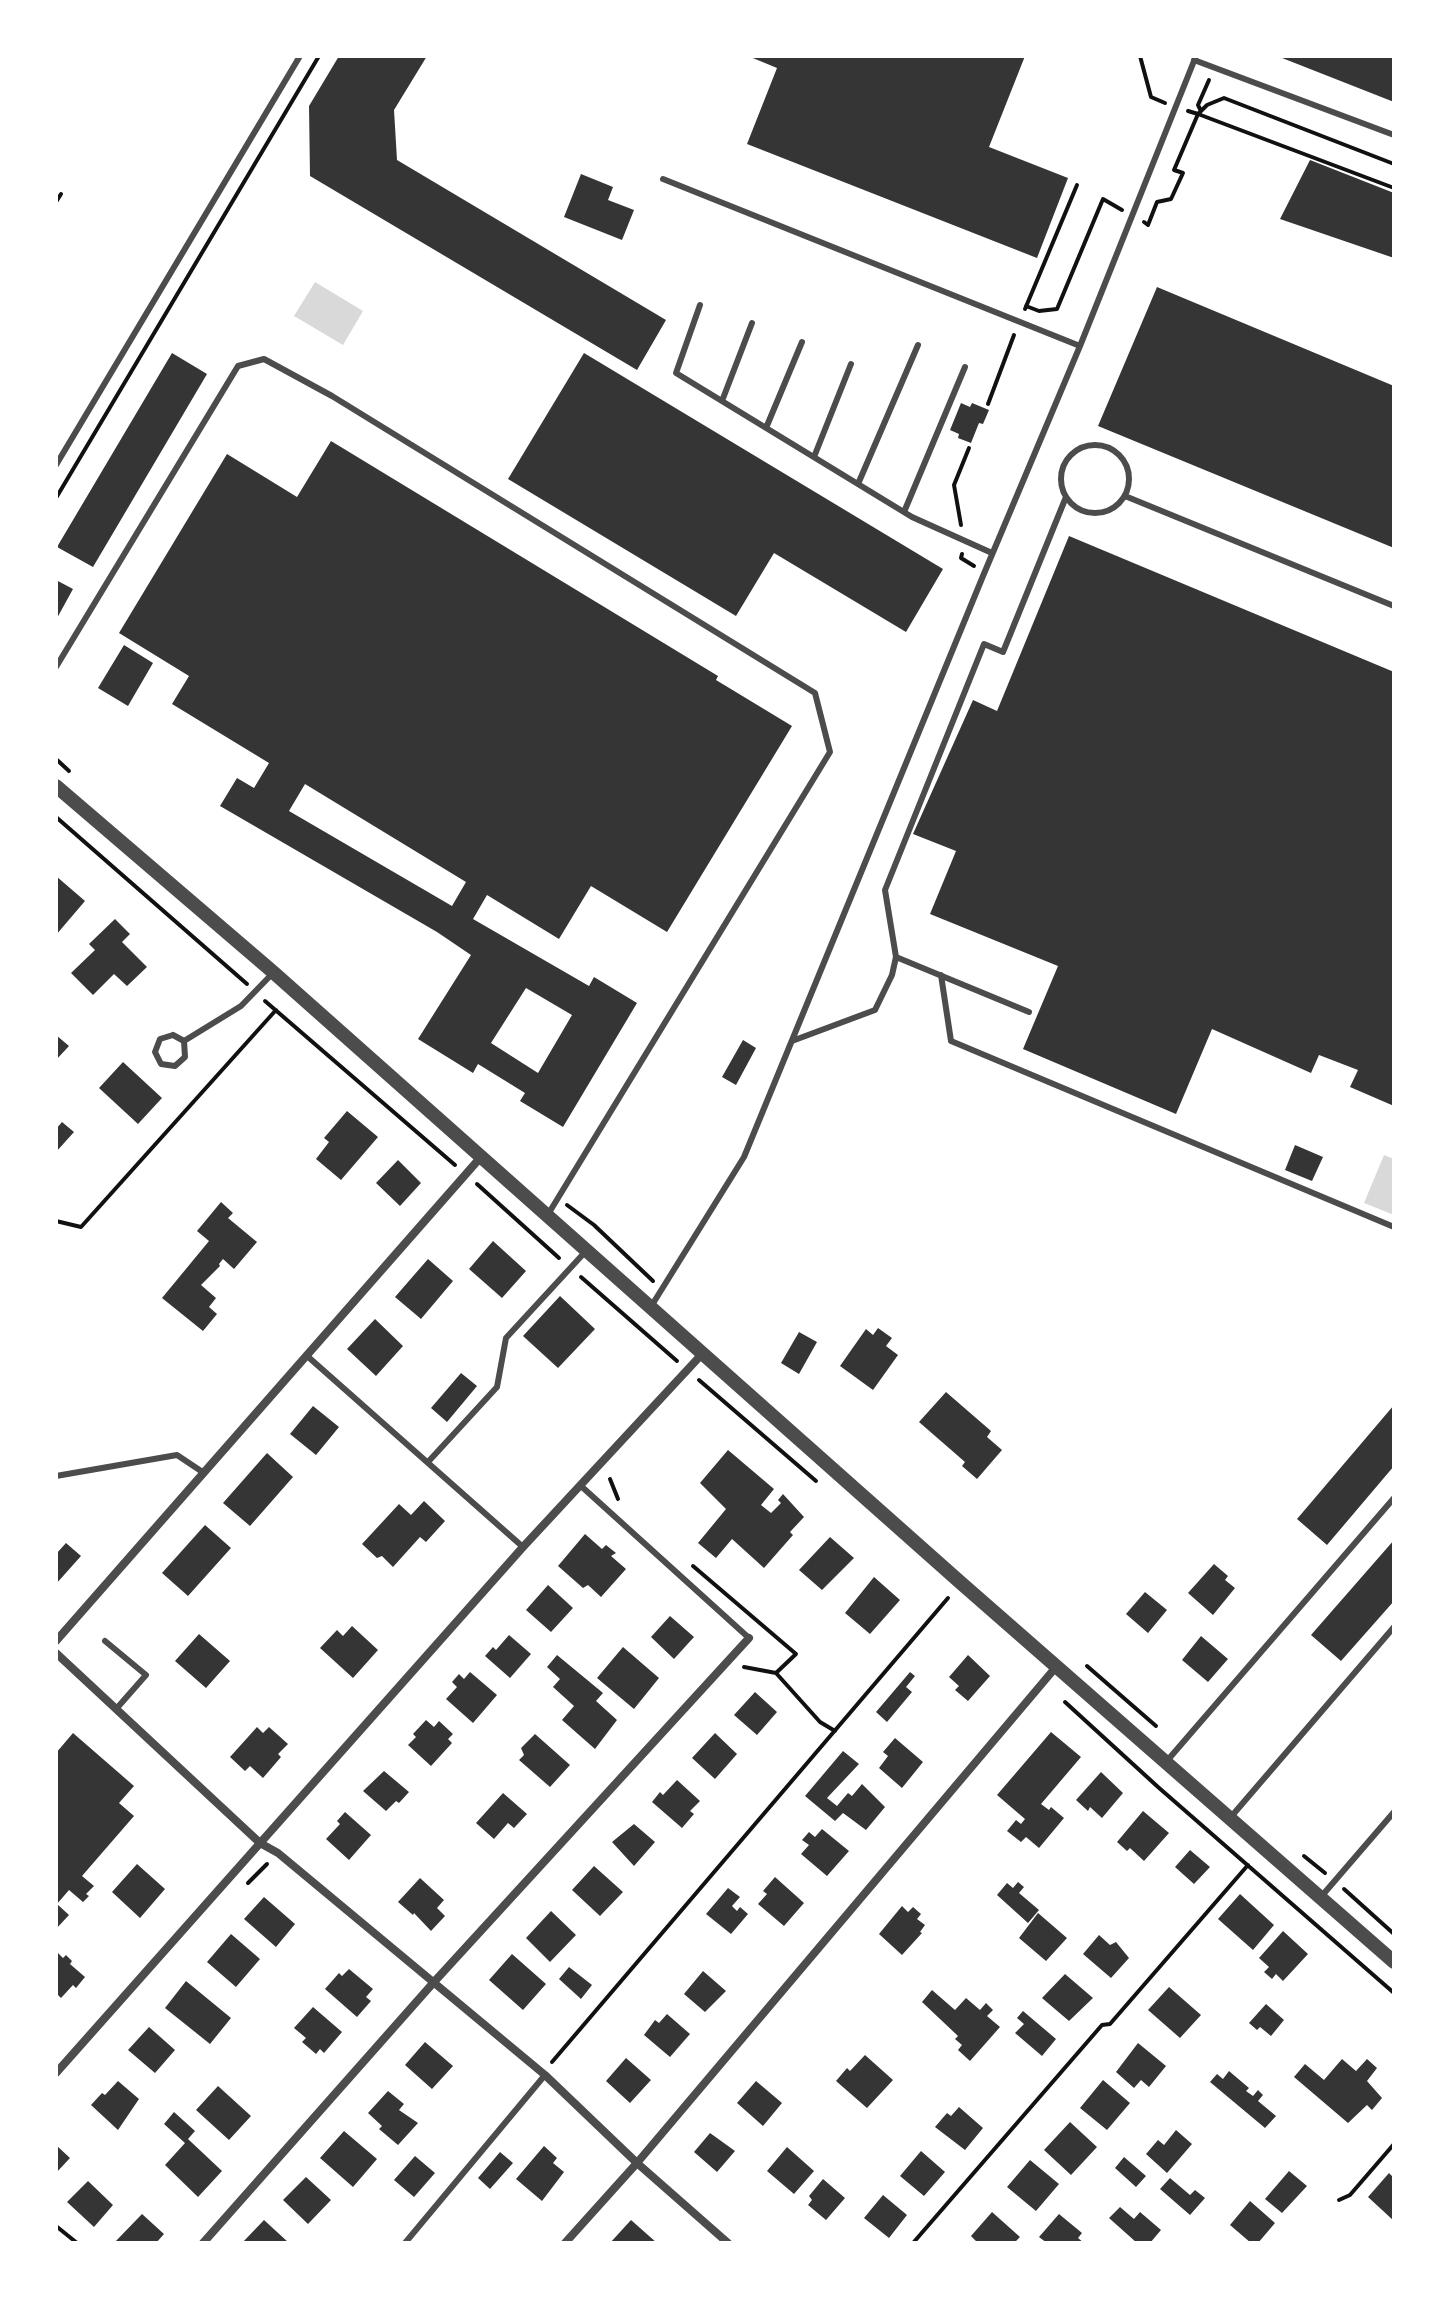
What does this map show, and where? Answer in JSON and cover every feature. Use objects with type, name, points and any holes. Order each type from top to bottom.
[{"type":"street","points":[[56,786],[273,972],[1056,1667],[1394,1962]]},
{"type":"street","points":[[56,1641],[480,1158]]},
{"type":"street","points":[[56,2073],[523,1547],[703,1353]]},
{"type":"street","points":[[203,2243],[434,1982],[749,1638]]},
{"type":"street","points":[[56,1653],[260,1843],[278,1853],[545,2075],[637,2163],[728,2243]]},
{"type":"street","points":[[565,2243],[637,2163],[1056,1667]]},
{"type":"lane","points":[[56,465],[300,56]]},
{"type":"lane","points":[[652,1307],[744,1157],[1080,346],[1195,58],[1214,68],[1394,135]]},
{"type":"lane","points":[[663,179],[1080,346]]},
{"type":"lane","points":[[700,305],[676,373],[904,512],[992,553]]},
{"type":"lane","points":[[722,401],[752,323]]},
{"type":"lane","points":[[766,428],[802,342]]},
{"type":"lane","points":[[858,484],[918,345]]},
{"type":"lane","points":[[56,667],[238,366],[264,359],[332,396],[815,693],[830,752],[547,1216]]},
{"type":"lane","points":[[814,457],[851,364]]},
{"type":"lane","points":[[904,512],[965,367]]},
{"type":"lane","points":[[1099,445],[1118,454],[1125,463],[1129,485],[1125,496],[1117,505],[1096,514],[1073,506],[1061,486],[1064,465],[1078,450],[1099,445]]},
{"type":"lane","points":[[1125,496],[1394,606]]},
{"type":"lane","points":[[792,1041],[875,1010],[892,975],[896,957],[885,890],[984,644],[1003,652],[1066,497]]},
{"type":"lane","points":[[896,957],[1029,1012]]},
{"type":"lane","points":[[184,1041],[241,1006],[273,972]]},
{"type":"lane","points":[[941,975],[951,1041],[1394,1227]]},
{"type":"lane","points":[[173,1035],[184,1041],[185,1057],[175,1066],[161,1064],[155,1052],[160,1039],[173,1035]]},
{"type":"lane","points":[[428,1462],[497,1387],[506,1338],[586,1251]]},
{"type":"lane","points":[[306,1355],[523,1547]]},
{"type":"lane","points":[[56,1476],[177,1455],[204,1473]]},
{"type":"lane","points":[[581,1486],[749,1638]]},
{"type":"lane","points":[[1166,1762],[1394,1498]]},
{"type":"lane","points":[[1230,1818],[1394,1627]]},
{"type":"lane","points":[[105,1641],[146,1675],[117,1708]]},
{"type":"lane","points":[[1320,1898],[1394,1812]]},
{"type":"lane","points":[[405,2243],[545,2075]]},
{"type":"path","points":[[56,498],[319,56]]},
{"type":"path","points":[[1201,111],[1198,105],[1214,68]]},
{"type":"path","points":[[1394,164],[1224,98],[1207,105],[1198,114],[1394,188]]},
{"type":"path","points":[[988,404],[1077,185]]},
{"type":"path","points":[[56,202],[61,194]]},
{"type":"path","points":[[969,448],[954,485],[964,540],[961,558],[975,568],[974,572]]},
{"type":"path","points":[[56,817],[817,1483]]},
{"type":"path","points":[[56,1221],[81,1227],[276,1010]]},
{"type":"path","points":[[690,1563],[796,1654],[776,1673]]},
{"type":"path","points":[[545,2075],[550,2065],[948,1598]]},
{"type":"path","points":[[729,1659],[738,1666],[776,1673],[820,1722],[835,1731]]},
{"type":"path","points":[[1043,1681],[1158,1787],[1394,1993]]},
{"type":"path","points":[[245,1886],[278,1853]]},
{"type":"path","points":[[913,2243],[1102,2025],[1110,2024],[1248,1865]]},
{"type":"path","points":[[1339,2200],[1350,2195],[1394,2144]]},
{"type":"path","points":[[56,2226],[77,2243]]},
{"type":"shaded area","points":[[315,282],[363,311],[343,345],[294,316]]},
{"type":"shaded area","points":[[1384,1155],[1394,1159],[1394,1215],[1364,1203]]},
{"type":"building","points":[[339,56],[427,56],[394,110],[397,160],[666,320],[637,370],[310,176],[309,106]]},
{"type":"building","points":[[748,56],[1025,56],[989,147],[1068,178],[1037,258],[747,144],[777,68]]},
{"type":"building","points":[[1277,56],[1394,56],[1394,102]]},
{"type":"building","points":[[1310,160],[1394,193],[1394,258],[1280,219]]},
{"type":"building","points":[[581,174],[613,187],[608,200],[634,210],[622,240],[564,217]]},
{"type":"building","points":[[1157,287],[1394,386],[1394,548],[1098,426]]},
{"type":"building","points":[[172,353],[207,374],[93,567],[57,547]]},
{"type":"building","points":[[584,353],[943,569],[906,632],[774,553],[736,616],[508,479]]},
{"type":"building","points":[[961,403],[970,407],[972,403],[989,410],[983,424],[979,423],[971,443],[958,438],[959,434],[950,430]]},
{"type":"building","points":[[331,441],[718,676],[716,680],[792,726],[667,932],[591,886],[559,939],[487,895],[473,919],[589,986],[594,977],[637,1003],[563,1127],[520,1101],[525,1093],[478,1064],[473,1073],[418,1039],[471,955],[437,932],[220,806],[237,778],[254,788],[269,763],[172,704],[189,676],[119,633],[227,454],[297,497]],"holes":[[[305,784],[466,882],[452,906],[289,811]],[[526,988],[572,1015],[538,1073],[491,1043]]]},
{"type":"building","points":[[1069,536],[1394,672],[1394,1106],[1350,1087],[1358,1070],[1319,1055],[1311,1073],[1212,1029],[1176,1114],[1023,1049],[1058,966],[930,914],[956,851],[913,834],[973,700],[997,711]]},
{"type":"building","points":[[56,580],[73,589],[56,620]]},
{"type":"building","points":[[124,645],[153,663],[128,706],[98,688]]},
{"type":"building","points":[[56,876],[85,901],[56,935]]},
{"type":"building","points":[[115,919],[130,934],[122,942],[147,967],[127,986],[114,974],[93,995],[71,973],[95,950],[89,944]]},
{"type":"building","points":[[56,1035],[69,1046],[56,1060]]},
{"type":"building","points":[[743,1040],[756,1048],[736,1085],[722,1077]]},
{"type":"building","points":[[123,1062],[162,1098],[138,1124],[99,1088]]},
{"type":"building","points":[[347,1111],[378,1137],[341,1180],[316,1159],[329,1142],[324,1138]]},
{"type":"building","points":[[62,1122],[74,1132],[56,1152],[56,1129]]},
{"type":"building","points":[[1295,1145],[1323,1157],[1312,1181],[1285,1170]]},
{"type":"building","points":[[398,1160],[421,1183],[400,1206],[376,1183]]},
{"type":"building","points":[[221,1202],[233,1213],[228,1218],[257,1242],[234,1269],[223,1259],[201,1285],[216,1298],[209,1307],[217,1314],[203,1331],[162,1298],[209,1241],[197,1231]]},
{"type":"building","points":[[493,1241],[526,1271],[502,1298],[469,1269]]},
{"type":"building","points":[[428,1259],[453,1281],[421,1319],[395,1297]]},
{"type":"building","points":[[560,1296],[595,1329],[558,1368],[523,1336]]},
{"type":"building","points":[[375,1319],[403,1346],[376,1376],[347,1349]]},
{"type":"building","points":[[878,1328],[892,1338],[886,1346],[898,1355],[873,1390],[840,1366],[866,1329],[873,1335]]},
{"type":"building","points":[[799,1332],[817,1342],[799,1374],[781,1363]]},
{"type":"building","points":[[461,1373],[477,1386],[447,1422],[431,1408]]},
{"type":"building","points":[[946,1392],[991,1431],[987,1437],[1002,1450],[977,1479],[962,1466],[965,1462],[919,1422]]},
{"type":"building","points":[[1394,1405],[1394,1466],[1327,1545],[1297,1519]]},
{"type":"building","points":[[313,1406],[339,1427],[316,1455],[290,1434]]},
{"type":"building","points":[[728,1450],[774,1489],[761,1505],[771,1513],[781,1503],[778,1500],[783,1494],[804,1517],[790,1532],[793,1535],[764,1568],[732,1539],[716,1558],[698,1543],[726,1509],[700,1483]]},
{"type":"building","points":[[267,1453],[293,1477],[250,1526],[223,1503]]},
{"type":"building","points":[[424,1501],[445,1521],[426,1542],[420,1537],[393,1567],[362,1544],[399,1504],[411,1515]]},
{"type":"building","points":[[205,1525],[231,1548],[188,1596],[162,1573]]},
{"type":"building","points":[[585,1534],[602,1549],[606,1545],[616,1553],[611,1556],[626,1569],[601,1597],[588,1585],[583,1588],[558,1566]]},
{"type":"building","points":[[830,1537],[854,1558],[822,1590],[799,1570]]},
{"type":"building","points":[[1394,1540],[1394,1601],[1341,1661],[1311,1635]]},
{"type":"building","points":[[66,1543],[81,1556],[56,1584],[56,1554]]},
{"type":"building","points":[[1214,1564],[1228,1576],[1225,1580],[1235,1588],[1213,1615],[1188,1593]]},
{"type":"building","points":[[874,1577],[900,1600],[870,1634],[845,1613]]},
{"type":"building","points":[[548,1585],[573,1608],[551,1632],[526,1610]]},
{"type":"building","points":[[1145,1592],[1167,1610],[1148,1633],[1126,1614]]},
{"type":"building","points":[[670,1616],[694,1637],[674,1659],[651,1637]]},
{"type":"building","points":[[352,1626],[378,1650],[353,1678],[320,1648],[337,1630],[343,1636]]},
{"type":"building","points":[[199,1634],[230,1661],[206,1688],[175,1661]]},
{"type":"building","points":[[509,1635],[531,1654],[510,1678],[485,1656],[493,1647],[496,1650]]},
{"type":"building","points":[[1201,1636],[1228,1659],[1208,1682],[1182,1660]]},
{"type":"building","points":[[623,1647],[659,1678],[634,1709],[597,1678]]},
{"type":"building","points":[[557,1655],[603,1693],[596,1701],[617,1720],[595,1749],[562,1720],[574,1706],[553,1687],[560,1679],[547,1667]]},
{"type":"building","points":[[968,1655],[990,1676],[968,1701],[955,1690],[959,1686],[949,1677]]},
{"type":"building","points":[[470,1672],[497,1695],[473,1723],[446,1699],[457,1687],[452,1682],[459,1674],[464,1679]]},
{"type":"building","points":[[910,1672],[915,1676],[906,1687],[912,1692],[887,1722],[876,1712]]},
{"type":"building","points":[[755,1692],[777,1712],[757,1735],[734,1715]]},
{"type":"building","points":[[426,1720],[434,1727],[439,1721],[453,1734],[448,1739],[452,1743],[431,1766],[408,1745]]},
{"type":"building","points":[[257,1727],[263,1733],[269,1727],[288,1744],[263,1778],[250,1766],[245,1771],[230,1757]]},
{"type":"building","points":[[1051,1732],[1081,1757],[1041,1804],[1049,1810],[1051,1807],[1064,1818],[1039,1848],[1026,1837],[1021,1842],[1007,1831],[1016,1820],[1021,1824],[1025,1819],[997,1795]]},
{"type":"building","points":[[73,1733],[134,1786],[119,1803],[134,1816],[82,1876],[94,1886],[86,1894],[89,1896],[83,1902],[69,1890],[57,1904],[69,1915],[56,1929],[56,1753]]},
{"type":"building","points":[[715,1733],[737,1754],[715,1779],[692,1758]]},
{"type":"building","points":[[535,1734],[570,1765],[550,1787],[519,1760],[524,1755],[521,1748]]},
{"type":"building","points":[[895,1738],[923,1762],[902,1788],[879,1768],[888,1756],[883,1752]]},
{"type":"building","points":[[843,1751],[859,1764],[827,1798],[837,1806],[848,1793],[852,1796],[862,1784],[885,1807],[866,1830],[843,1813],[835,1821],[805,1796]]},
{"type":"building","points":[[384,1771],[409,1792],[386,1811],[363,1791]]},
{"type":"building","points":[[1101,1772],[1123,1793],[1102,1818],[1076,1800]]},
{"type":"building","points":[[677,1780],[700,1801],[690,1811],[694,1814],[682,1828],[652,1802]]},
{"type":"building","points":[[503,1793],[527,1814],[514,1828],[508,1823],[494,1839],[476,1823]]},
{"type":"building","points":[[1143,1811],[1169,1833],[1144,1861],[1130,1848],[1127,1851],[1117,1842]]},
{"type":"building","points":[[345,1812],[371,1835],[349,1860],[326,1839],[340,1824],[337,1821]]},
{"type":"building","points":[[634,1824],[655,1842],[634,1866],[612,1842]]},
{"type":"building","points":[[822,1829],[849,1851],[827,1876],[801,1854],[809,1845],[802,1840],[809,1832],[815,1837]]},
{"type":"building","points":[[1190,1850],[1210,1867],[1194,1884],[1175,1867]]},
{"type":"building","points":[[137,1864],[165,1889],[140,1918],[112,1892]]},
{"type":"building","points":[[594,1866],[623,1892],[600,1916],[572,1890]]},
{"type":"building","points":[[775,1877],[804,1903],[784,1926],[758,1904],[767,1894],[763,1891]]},
{"type":"building","points":[[420,1878],[444,1900],[437,1908],[445,1916],[431,1931],[398,1902]]},
{"type":"building","points":[[1018,1882],[1024,1887],[1019,1893],[1039,1910],[1028,1923],[997,1895],[1007,1883],[1013,1888]]},
{"type":"building","points":[[728,1888],[740,1897],[732,1906],[737,1911],[740,1907],[748,1914],[731,1934],[706,1914]]},
{"type":"building","points":[[1240,1894],[1274,1925],[1253,1950],[1218,1919]]},
{"type":"building","points":[[264,1897],[295,1924],[276,1947],[244,1919]]},
{"type":"building","points":[[902,1906],[908,1912],[913,1907],[921,1914],[917,1919],[925,1925],[922,1933],[902,1955],[879,1934]]},
{"type":"building","points":[[551,1911],[576,1935],[550,1962],[526,1938]]},
{"type":"building","points":[[1038,1913],[1067,1938],[1046,1961],[1019,1938]]},
{"type":"building","points":[[1283,1931],[1308,1954],[1283,1981],[1276,1974],[1272,1979],[1264,1972],[1269,1967],[1259,1958]]},
{"type":"building","points":[[231,1934],[260,1959],[236,1987],[207,1962]]},
{"type":"building","points":[[1099,1935],[1110,1945],[1116,1942],[1129,1958],[1111,1978],[1083,1954]]},
{"type":"building","points":[[58,1953],[63,1958],[66,1955],[72,1961],[70,1964],[85,1977],[61,1998],[56,1993]]},
{"type":"building","points":[[512,1954],[546,1984],[523,2010],[489,1980]]},
{"type":"building","points":[[569,1967],[592,1985],[581,1999],[559,1979]]},
{"type":"building","points":[[349,1969],[373,1989],[366,1997],[371,2001],[357,2017],[325,1989],[339,1973],[342,1976]]},
{"type":"building","points":[[703,1971],[726,1991],[705,2012],[684,1994]]},
{"type":"building","points":[[1065,1974],[1093,1998],[1069,2021],[1042,1998]]},
{"type":"building","points":[[186,1981],[231,2018],[210,2044],[165,2008]]},
{"type":"building","points":[[1169,1987],[1201,2015],[1180,2038],[1148,2010]]},
{"type":"building","points":[[932,1990],[955,2010],[966,1998],[980,2010],[986,2003],[993,2010],[987,2016],[1000,2027],[970,2061],[958,2050],[962,2045],[955,2039],[958,2036],[922,2002]]},
{"type":"building","points":[[1266,2004],[1284,2020],[1271,2036],[1249,2023]]},
{"type":"building","points":[[313,2007],[342,2032],[324,2053],[320,2049],[316,2054],[302,2042],[306,2038],[294,2028]]},
{"type":"building","points":[[1023,2011],[1056,2039],[1042,2056],[1015,2033],[1024,2024],[1017,2018]]},
{"type":"building","points":[[667,2014],[690,2034],[670,2057],[644,2035],[655,2020],[659,2023]]},
{"type":"building","points":[[149,2027],[175,2050],[155,2073],[128,2050]]},
{"type":"building","points":[[425,2042],[453,2066],[432,2089],[405,2065]]},
{"type":"building","points":[[1138,2043],[1166,2066],[1149,2087],[1141,2080],[1134,2088],[1116,2072]]},
{"type":"building","points":[[865,2055],[893,2080],[867,2108],[836,2081]]},
{"type":"building","points":[[626,2058],[651,2080],[630,2103],[606,2081]]},
{"type":"building","points":[[1342,2059],[1356,2071],[1367,2059],[1377,2068],[1367,2081],[1382,2098],[1372,2110],[1367,2105],[1348,2123],[1294,2077],[1305,2064],[1324,2080]]},
{"type":"building","points":[[1229,2071],[1249,2088],[1246,2091],[1253,2096],[1258,2090],[1263,2095],[1258,2101],[1276,2116],[1265,2128],[1210,2082],[1217,2074],[1223,2079]]},
{"type":"building","points":[[1103,2080],[1130,2103],[1107,2130],[1080,2108]]},
{"type":"building","points":[[118,2081],[139,2099],[118,2130],[91,2105]]},
{"type":"building","points":[[756,2081],[782,2103],[763,2126],[737,2103]]},
{"type":"building","points":[[218,2086],[251,2116],[229,2140],[196,2110]]},
{"type":"building","points":[[388,2091],[404,2104],[399,2110],[418,2123],[398,2145],[379,2129],[382,2126],[368,2113]]},
{"type":"building","points":[[959,2107],[983,2128],[965,2150],[935,2127],[947,2113],[951,2116]]},
{"type":"building","points":[[174,2112],[195,2131],[188,2139],[222,2171],[198,2197],[165,2165],[185,2143],[164,2124]]},
{"type":"building","points":[[1070,2122],[1097,2147],[1071,2175],[1044,2150]]},
{"type":"building","points":[[1176,2130],[1192,2144],[1167,2173],[1146,2154],[1158,2140],[1164,2145]]},
{"type":"building","points":[[344,2131],[377,2159],[353,2187],[320,2158]]},
{"type":"building","points":[[710,2133],[735,2151],[717,2172],[694,2152]]},
{"type":"building","points":[[56,2145],[70,2158],[56,2173]]},
{"type":"building","points":[[544,2146],[557,2158],[553,2163],[564,2172],[542,2201],[516,2179]]},
{"type":"building","points":[[787,2147],[814,2171],[794,2194],[767,2171]]},
{"type":"building","points":[[921,2151],[945,2172],[924,2196],[900,2176]]},
{"type":"building","points":[[500,2152],[513,2163],[490,2189],[478,2178]]},
{"type":"building","points":[[415,2156],[435,2173],[414,2197],[394,2180]]},
{"type":"building","points":[[1124,2157],[1146,2176],[1136,2187],[1115,2168]]},
{"type":"building","points":[[1030,2160],[1059,2184],[1036,2211],[1007,2187]]},
{"type":"building","points":[[1289,2171],[1307,2186],[1282,2213],[1265,2199]]},
{"type":"building","points":[[1389,2173],[1394,2178],[1394,2221],[1368,2197]]},
{"type":"building","points":[[306,2177],[331,2200],[308,2224],[283,2200]]},
{"type":"building","points":[[1170,2178],[1190,2195],[1195,2190],[1205,2198],[1190,2215],[1160,2189]]},
{"type":"building","points":[[823,2179],[845,2198],[826,2220],[808,2205],[812,2200],[809,2196]]},
{"type":"building","points":[[88,2181],[113,2205],[94,2227],[67,2202]]},
{"type":"building","points":[[883,2195],[907,2215],[889,2238],[864,2218]]},
{"type":"building","points":[[1250,2201],[1275,2223],[1258,2243],[1251,2243],[1230,2225]]},
{"type":"building","points":[[1120,2207],[1134,2219],[1140,2212],[1161,2230],[1150,2243],[1137,2243],[1109,2218]]},
{"type":"building","points":[[992,2212],[1020,2237],[1014,2243],[978,2243],[971,2236]]},
{"type":"building","points":[[142,2214],[164,2234],[156,2243],[114,2243]]},
{"type":"building","points":[[1059,2214],[1082,2233],[1078,2238],[1084,2243],[1047,2243],[1039,2237]]},
{"type":"building","points":[[264,2220],[289,2243],[242,2243]]},
{"type":"building","points":[[631,2220],[657,2243],[610,2243]]}]
